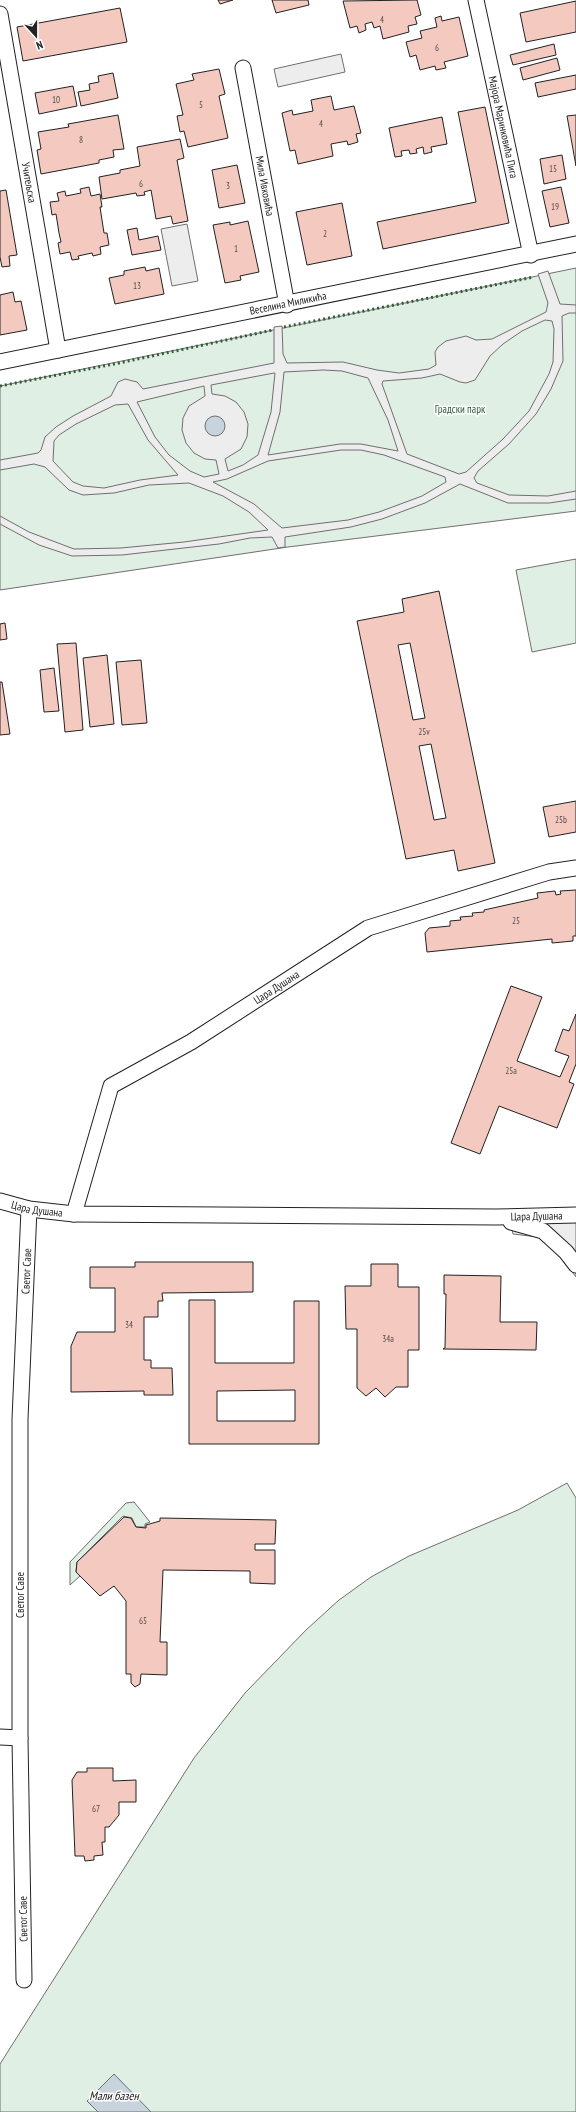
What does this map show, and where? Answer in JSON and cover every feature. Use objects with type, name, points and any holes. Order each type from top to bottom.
[{"type":"street","name":"Мајора Маринковића Пига","points":[[476,0],[531,254]]},
{"type":"street","name":"Учитељска","points":[[0,14],[58,350]]},
{"type":"street","name":"Мила Ивковића","points":[[243,68],[287,305]]},
{"type":"street","name":"Веселина Миликића","points":[[0,362],[287,305],[576,244]]},
{"type":"street","name":"Цара Душана","points":[[74,1214],[111,1086],[191,1042],[368,928],[549,872],[576,868]]},
{"type":"street","name":"Цара Душана","points":[[0,1201],[28,1209],[74,1214],[496,1217],[576,1215]]},
{"type":"street","name":"Светог Саве","points":[[24,1980],[20,1738],[20,1419],[28,1209]]},
{"type":"street","name":"Цара Душана","points":[[496,1217],[542,1231],[566,1252],[576,1266]]},
{"type":"street","points":[[0,1737],[20,1738]]},
{"type":"green space","name":"Градски парк","points":[[576,268],[576,511],[288,547],[0,590],[0,386]]},
{"type":"green space","points":[[576,559],[576,643],[532,652],[516,570]]},
{"type":"green space","points":[[567,1483],[576,1498],[576,2112],[0,2112],[0,2064],[194,1758],[245,1693],[306,1630],[339,1600],[371,1577],[409,1556],[518,1510]]},
{"type":"green space","points":[[134,1502],[150,1522],[145,1524],[145,1527],[136,1527],[132,1518],[123,1516],[77,1562],[76,1572],[80,1576],[70,1585],[70,1562],[126,1503]]},
{"type":"shaded area","points":[[341,54],[345,72],[278,87],[274,69]]},
{"type":"shaded area","points":[[187,224],[198,281],[172,286],[161,229]]},
{"type":"shaded area","points":[[548,271],[560,304],[576,305],[576,313],[569,313],[562,316],[563,361],[551,389],[536,414],[509,444],[478,471],[474,478],[477,483],[509,495],[548,496],[576,491],[576,499],[549,503],[508,503],[460,484],[425,503],[382,519],[351,527],[285,537],[285,547],[278,548],[272,537],[250,538],[219,544],[122,555],[72,556],[39,545],[0,524],[0,516],[29,532],[74,549],[121,548],[184,542],[268,530],[249,512],[223,496],[189,483],[149,485],[114,493],[83,495],[69,490],[45,467],[34,464],[0,470],[0,460],[38,453],[41,450],[45,437],[56,427],[73,416],[111,396],[118,382],[125,379],[137,382],[143,389],[274,363],[274,327],[282,326],[283,354],[287,363],[343,362],[377,370],[399,373],[429,369],[436,365],[435,352],[438,347],[446,341],[466,336],[476,340],[492,339],[546,312],[548,303],[538,274]],"holes":[[[545,320],[552,321],[554,329],[553,362],[549,374],[529,411],[503,439],[466,472],[459,474],[407,454],[382,384],[383,381],[422,378],[440,374],[460,382],[466,383],[475,380],[490,356],[503,344],[522,331]],[[323,370],[342,371],[368,378],[388,420],[398,451],[361,444],[340,444],[268,455],[280,412],[284,372]],[[275,373],[271,412],[258,455],[243,465],[228,471],[225,459],[241,449],[247,437],[248,424],[244,412],[236,402],[225,396],[212,394],[211,385]],[[204,386],[205,396],[189,406],[183,418],[182,430],[186,443],[194,453],[205,459],[216,460],[219,474],[204,477],[190,471],[169,455],[155,437],[137,402]],[[128,404],[148,440],[178,475],[140,480],[104,488],[83,486],[73,482],[53,461],[54,441],[59,435],[76,424],[115,405]],[[341,450],[361,450],[384,455],[445,477],[446,482],[422,496],[379,512],[348,520],[282,528],[254,504],[213,482],[227,479],[268,461]]]},
{"type":"shaded area","points":[[576,1208],[576,1277],[560,1256],[538,1237],[513,1234],[508,1210]]},
{"type":"water","points":[[215,416],[222,419],[225,426],[222,433],[215,436],[208,433],[205,426],[208,419]]},
{"type":"water","name":"Мали базен","points":[[114,2074],[151,2112],[98,2112],[87,2101]]},
{"type":"building","points":[[218,0],[233,0],[220,4]]},
{"type":"building","points":[[272,0],[308,0],[309,5],[276,13]]},
{"type":"building","points":[[417,0],[421,15],[415,17],[417,24],[408,26],[409,32],[383,39],[380,26],[374,28],[372,22],[365,24],[366,30],[359,33],[357,26],[350,28],[343,1]]},
{"type":"building","points":[[576,1],[576,32],[526,42],[520,13]]},
{"type":"building","points":[[120,8],[127,42],[23,61],[17,27]]},
{"type":"building","points":[[441,16],[442,21],[459,17],[468,56],[444,62],[446,68],[436,70],[435,66],[420,70],[416,55],[410,57],[406,42],[422,38],[420,31],[437,27],[435,18]]},
{"type":"building","points":[[554,44],[556,55],[513,65],[510,55]]},
{"type":"building","points":[[557,58],[560,70],[523,80],[520,68]]},
{"type":"building","points":[[219,69],[225,94],[219,96],[228,138],[188,147],[184,131],[180,132],[177,116],[183,115],[176,84],[194,80],[192,74]]},
{"type":"building","points":[[113,73],[118,98],[81,106],[78,92],[90,90],[89,84],[99,82],[98,76]]},
{"type":"building","points":[[576,75],[576,89],[538,97],[535,83]]},
{"type":"building","points":[[73,86],[77,106],[39,114],[35,93]]},
{"type":"building","points":[[331,96],[334,110],[354,106],[361,133],[356,134],[358,142],[348,145],[347,141],[331,144],[333,156],[298,164],[295,150],[290,151],[282,113],[292,110],[293,115],[313,111],[311,100]]},
{"type":"building","points":[[485,107],[509,223],[383,249],[377,222],[476,202],[458,112]]},
{"type":"building","points":[[118,115],[124,149],[113,150],[114,157],[99,160],[99,163],[41,174],[37,150],[41,149],[38,132],[69,127],[68,124]]},
{"type":"building","points":[[576,115],[576,166],[567,116]]},
{"type":"building","points":[[442,117],[447,144],[431,147],[432,152],[424,154],[423,147],[416,149],[417,153],[410,154],[409,150],[401,151],[402,156],[395,157],[389,128]]},
{"type":"building","points":[[180,139],[184,158],[177,160],[188,221],[173,224],[171,216],[156,219],[151,190],[144,192],[145,195],[137,196],[136,193],[102,199],[99,177],[120,173],[120,170],[140,166],[137,147]]},
{"type":"building","points":[[562,155],[566,179],[544,184],[540,159]]},
{"type":"building","points":[[237,165],[245,203],[219,208],[212,170]]},
{"type":"building","points":[[89,187],[91,196],[100,194],[102,207],[100,207],[104,233],[107,233],[109,245],[100,247],[101,254],[93,256],[92,253],[78,256],[79,259],[72,260],[70,252],[60,254],[58,243],[61,242],[56,214],[52,215],[50,202],[59,201],[57,193],[65,191],[66,196],[81,193],[80,189]]},
{"type":"building","points":[[561,187],[569,223],[550,227],[542,191]]},
{"type":"building","points":[[6,190],[17,255],[9,256],[10,266],[2,267],[0,257],[0,191]]},
{"type":"building","points":[[342,203],[352,256],[307,265],[296,212]]},
{"type":"building","points":[[248,221],[259,272],[240,276],[241,280],[225,283],[213,225],[230,222],[230,225]]},
{"type":"building","points":[[137,228],[139,240],[158,236],[161,250],[132,255],[127,230]]},
{"type":"building","points":[[145,267],[146,271],[159,268],[164,294],[115,304],[109,278],[124,275],[124,271]]},
{"type":"building","points":[[13,292],[15,302],[21,301],[27,330],[0,335],[0,295]]},
{"type":"building","points":[[439,591],[495,863],[458,871],[454,850],[406,859],[357,621],[404,612],[402,599]],"holes":[[[410,643],[425,718],[413,720],[398,645]],[[431,744],[446,818],[434,820],[419,746]]]},
{"type":"building","points":[[5,623],[7,639],[0,640],[0,624]]},
{"type":"building","points":[[76,643],[83,730],[65,732],[57,644]]},
{"type":"building","points":[[107,655],[114,724],[90,727],[83,658]]},
{"type":"building","points":[[141,660],[147,723],[122,725],[116,662]]},
{"type":"building","points":[[54,668],[59,711],[44,712],[40,670]]},
{"type":"building","points":[[0,682],[2,682],[10,734],[0,735]]},
{"type":"building","points":[[576,801],[576,832],[549,837],[543,807]]},
{"type":"building","points":[[576,890],[576,936],[573,936],[573,941],[552,943],[552,939],[427,952],[425,933],[429,928],[450,926],[450,921],[461,920],[460,917],[473,916],[472,913],[484,912],[484,910],[538,898],[537,893],[555,891],[556,895],[561,894],[560,891]]},
{"type":"building","points":[[511,986],[542,997],[517,1061],[560,1077],[569,1056],[555,1051],[563,1029],[569,1031],[576,1014],[576,1064],[569,1082],[574,1084],[557,1128],[499,1106],[480,1154],[451,1143]]},
{"type":"building","points":[[135,1262],[253,1262],[253,1292],[162,1293],[163,1301],[158,1301],[158,1317],[144,1317],[144,1360],[151,1360],[151,1368],[172,1368],[173,1395],[144,1395],[144,1391],[71,1392],[71,1346],[77,1332],[115,1332],[115,1288],[90,1288],[90,1267],[135,1267]]},
{"type":"building","points":[[371,1264],[398,1264],[398,1287],[419,1287],[419,1350],[408,1350],[408,1387],[396,1387],[385,1397],[376,1388],[366,1396],[357,1388],[357,1329],[346,1329],[345,1286],[371,1286]]},
{"type":"building","points":[[444,1275],[501,1276],[500,1322],[537,1322],[536,1350],[443,1349],[445,1348],[446,1294],[444,1294]]},
{"type":"building","points":[[189,1300],[215,1300],[215,1363],[294,1363],[294,1301],[319,1301],[319,1444],[189,1444]],"holes":[[[295,1390],[295,1421],[217,1421],[217,1391]]]},
{"type":"building","points":[[124,1517],[131,1518],[136,1527],[146,1528],[146,1525],[160,1521],[160,1518],[276,1520],[275,1544],[255,1544],[255,1550],[275,1550],[275,1584],[250,1583],[250,1571],[163,1570],[160,1642],[167,1642],[167,1675],[141,1674],[140,1684],[135,1687],[131,1683],[131,1674],[126,1674],[126,1601],[114,1586],[100,1596],[76,1572],[77,1562]]},
{"type":"building","points":[[87,1768],[113,1768],[113,1781],[136,1780],[136,1802],[119,1802],[119,1815],[109,1827],[105,1827],[105,1842],[102,1842],[103,1855],[94,1856],[94,1860],[85,1861],[84,1856],[75,1856],[72,1780],[77,1772],[87,1772]]},
{"type":"hedge","points":[[284,327],[534,277]]},
{"type":"hedge","points":[[0,386],[119,363],[273,330]]}]
